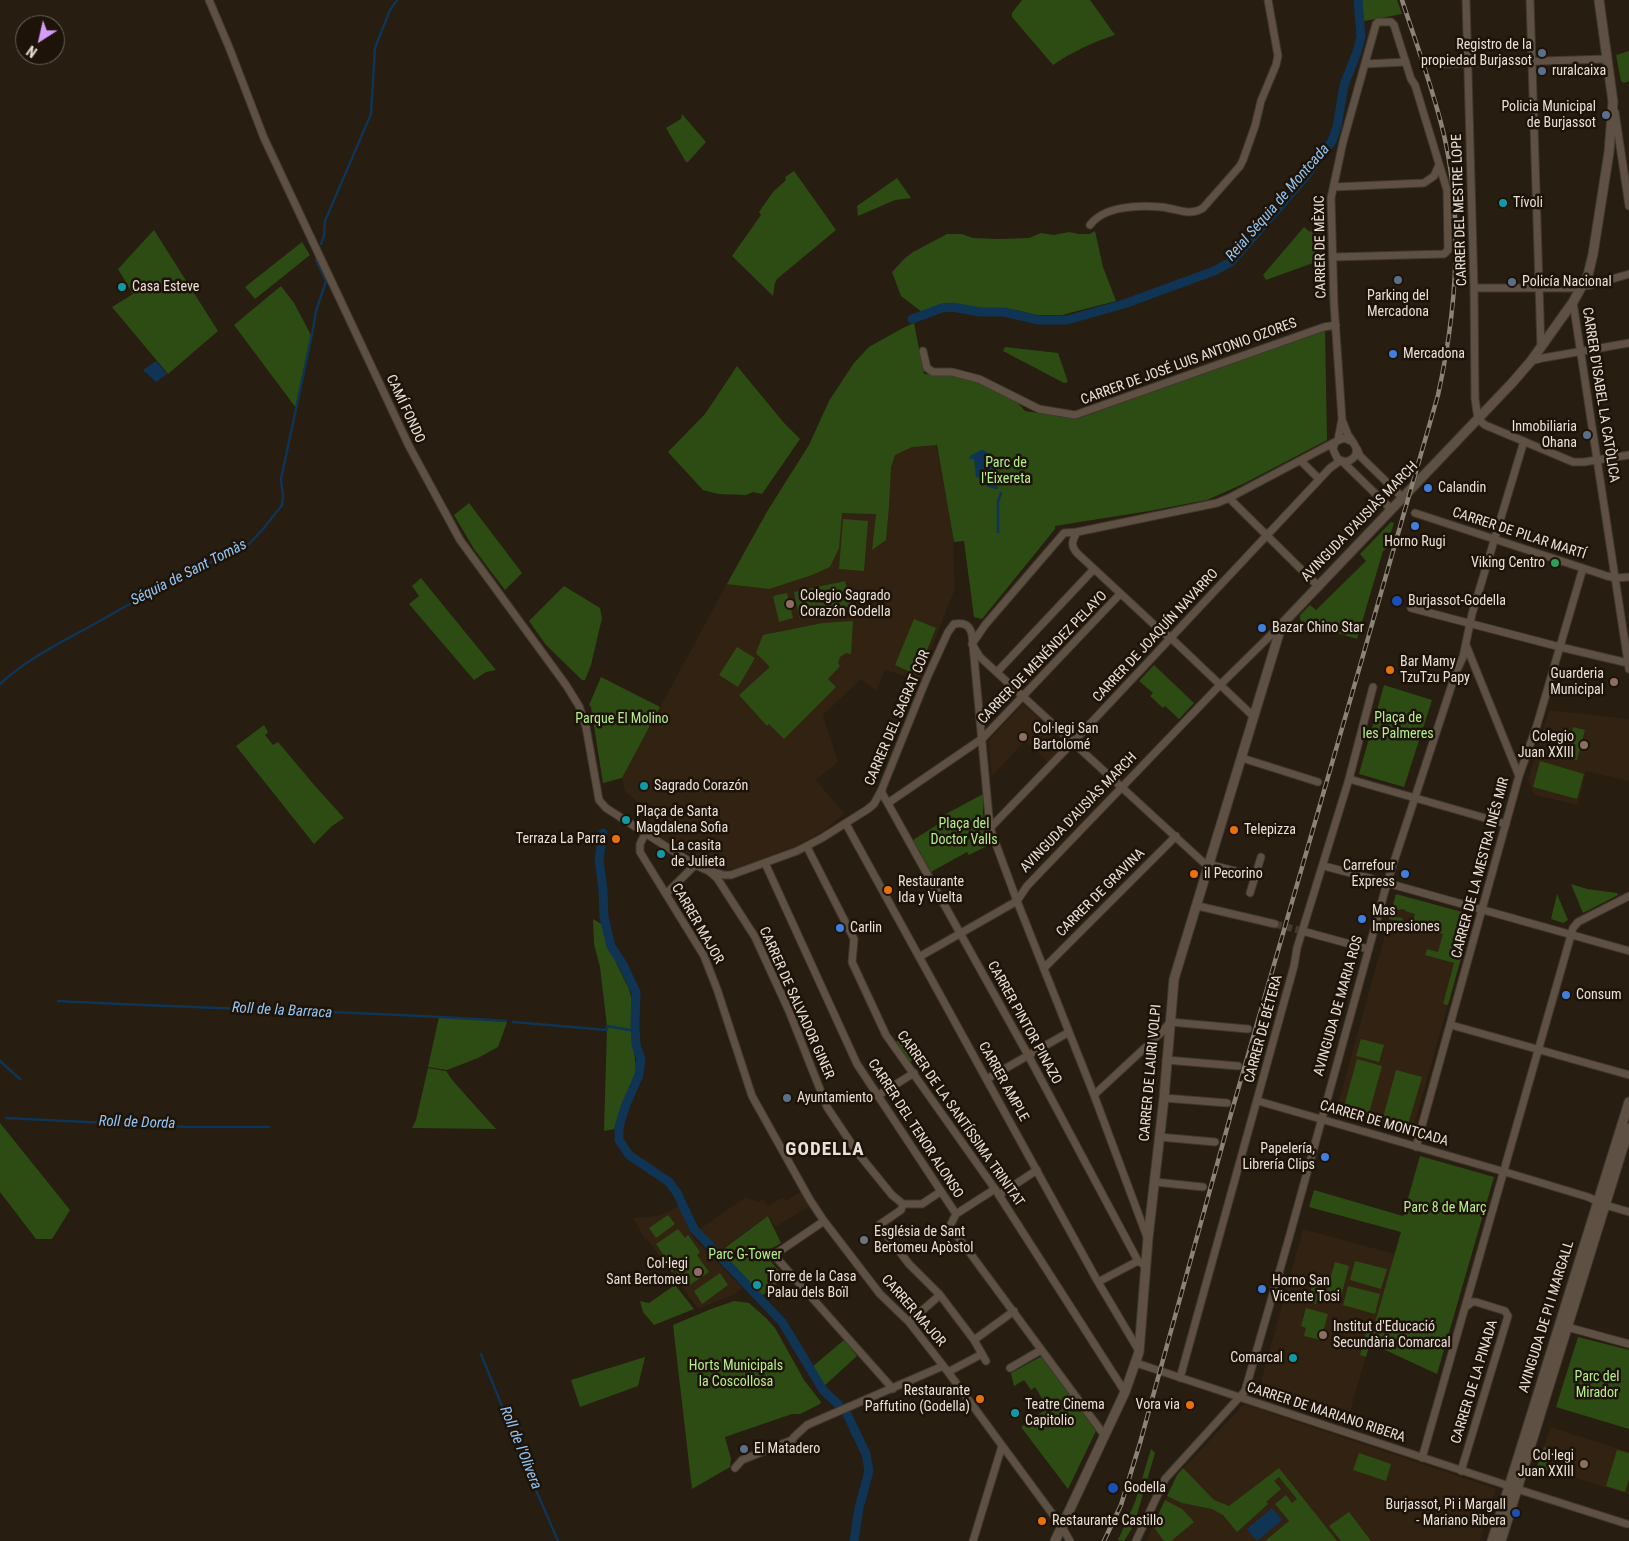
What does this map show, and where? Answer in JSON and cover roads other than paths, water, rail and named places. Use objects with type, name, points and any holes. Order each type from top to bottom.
[{"type":"street","name":"CAMÍ FONDO","points":[[208,0],[229,47],[264,138],[409,446],[460,540],[566,685],[578,706],[586,727],[600,800],[606,808],[645,834]]},
{"type":"street","points":[[1090,226],[1094,220],[1114,210],[1162,207],[1184,212],[1198,211],[1203,208],[1240,166],[1278,56],[1268,0]]},
{"type":"street","name":"CARRER DEL MESTRE LOPE","points":[[1466,0],[1474,288],[1475,399],[1478,419]]},
{"type":"street","points":[[1530,0],[1540,348]]},
{"type":"street","name":"AVINGUDA D'AUSIÀS MARCH","points":[[919,957],[1016,901],[1122,786],[1284,622],[1478,419],[1531,361],[1573,302],[1582,286],[1594,254],[1609,152],[1613,102],[1599,0]]},
{"type":"street","name":"CARRER DE MÈXIC","points":[[1337,441],[1342,419],[1331,198],[1343,142],[1378,22],[1389,21],[1394,25],[1406,62]]},
{"type":"street","points":[[1445,64],[1607,59]]},
{"type":"street","points":[[1333,257],[1444,254],[1448,250],[1447,190],[1415,85],[1411,79],[1406,62],[1365,64]]},
{"type":"street","points":[[1613,102],[1629,206]]},
{"type":"street","points":[[1334,187],[1424,183],[1434,176],[1439,165]]},
{"type":"street","points":[[1474,288],[1582,286],[1629,274]]},
{"type":"street","name":"CARRER D'ISABEL LA CATÒLICA","points":[[1573,302],[1629,666]]},
{"type":"street","name":"CARRER DE JOSÉ LUIS ANTONIO OZORES","points":[[923,351],[927,368],[933,372],[952,372],[979,378],[1039,409],[1075,415],[1324,326],[1336,325]]},
{"type":"street","points":[[1531,361],[1629,343]]},
{"type":"street","name":"CARRER DE MÈXIC","points":[[1342,419],[1348,435],[1360,456],[1402,497]]},
{"type":"street","points":[[1478,419],[1485,424],[1573,462],[1629,455]]},
{"type":"street","points":[[1148,1238],[1094,1095],[1016,901],[990,828],[983,738],[972,644],[985,624],[1064,533],[1207,506],[1229,498],[1344,438],[1355,445],[1356,453],[1353,458],[1346,462],[1341,461]]},
{"type":"street","points":[[1337,441],[1333,452],[1391,509]]},
{"type":"street","name":"AVINGUDA DE MARIA ROS","points":[[1136,1541],[1165,1480],[1245,1392],[1387,883],[1459,666],[1472,614],[1524,441]]},
{"type":"street","points":[[1301,461],[1319,480]]},
{"type":"street","name":"CARRER DE JOAQUÍN NAVARRO","points":[[990,828],[1336,462],[1341,461]]},
{"type":"street","points":[[1229,498],[1318,586]]},
{"type":"street","name":"CARRER DE PILAR MARTÍ","points":[[1415,513],[1583,568],[1616,578],[1629,578]]},
{"type":"street","points":[[1077,532],[1072,546],[1078,554],[1120,594],[1171,638],[1254,718]]},
{"type":"street","name":"CARRER DE LA MESTRA INÉS MIR","points":[[1416,1147],[1519,776],[1528,753],[1583,568]]},
{"type":"street","points":[[997,672],[1094,569]]},
{"type":"street","name":"CARRER DE MENÉNDEZ PELAYO","points":[[888,803],[983,738],[1120,594]]},
{"type":"street","points":[[1411,608],[1629,666]]},
{"type":"street","name":"CARRER DE LAURI VOLPI","points":[[1057,1540],[1125,1392],[1140,1352],[1142,1264],[1148,1238],[1155,1182],[1174,979],[1284,622]]},
{"type":"street","name":"CARRER DEL SAGRAT COR","points":[[709,871],[731,875],[807,847],[846,824],[874,804],[882,789],[926,680],[948,632],[954,624],[963,623],[967,625],[971,630],[972,644]]},
{"type":"street","points":[[1466,643],[1519,776]]},
{"type":"street","points":[[972,644],[978,654],[1022,696],[1204,863],[1255,876]]},
{"type":"street","points":[[1459,666],[1467,663],[1475,668]]},
{"type":"street","name":"CARRER DE BÉTERA","points":[[1180,1378],[1258,1101],[1294,966],[1297,948],[1324,866],[1373,687]]},
{"type":"street","points":[[1510,753],[1518,757],[1528,753]]},
{"type":"street","points":[[1242,758],[1318,782]]},
{"type":"street","points":[[1349,779],[1506,824]]},
{"type":"street","name":"CARRER PINTOR PINAZO","points":[[882,789],[882,793],[1142,1264]]},
{"type":"street","name":"CARRER AMPLE","points":[[846,824],[1098,1282],[1140,1352]]},
{"type":"street","name":"CARRER DE SALVADOR GINER","points":[[645,834],[695,865],[709,871],[723,887],[755,937],[789,1011],[827,1107],[857,1152],[892,1195],[903,1204]]},
{"type":"street","name":"CARRER MAJOR","points":[[645,834],[640,842],[640,852],[704,956],[717,989],[752,1096],[795,1175],[824,1222],[880,1294],[908,1322],[946,1369],[1062,1527],[1070,1541]]},
{"type":"street","name":"CARRER DE GRAVINA","points":[[1044,968],[1176,836]]},
{"type":"street","name":"CARRER DE LA SANTÍSSIMA TRINITAT","points":[[807,847],[854,939],[852,962],[889,1040],[997,1192],[1125,1392]]},
{"type":"street","points":[[1250,893],[1261,857]]},
{"type":"street","name":"CARRER DEL TENOR ALONSO","points":[[765,863],[857,1064],[956,1214],[950,1226],[1105,1436]]},
{"type":"street","points":[[666,894],[695,865]]},
{"type":"street","points":[[1324,866],[1629,951]]},
{"type":"street","points":[[1561,932],[1629,896]]},
{"type":"street","points":[[1198,906],[1275,924]]},
{"type":"street","points":[[1422,1458],[1572,935],[1578,922]]},
{"type":"street","points":[[1306,932],[1368,949]]},
{"type":"street","points":[[1094,1095],[1163,1031],[1170,1022],[1248,1029]]},
{"type":"street","points":[[1451,1024],[1564,1058],[1629,1075]]},
{"type":"street","points":[[987,1079],[1069,1032]]},
{"type":"street","points":[[1166,1060],[1238,1066]]},
{"type":"street","points":[[878,1096],[914,1073]]},
{"type":"street","points":[[1164,1098],[1226,1104]]},
{"type":"street","name":"CARRER DE MONTCADA","points":[[1258,1101],[1504,1171],[1629,1212]]},
{"type":"street","name":"AVINGUDA DE PI I MARGALL","points":[[1492,1541],[1513,1488],[1567,1327],[1629,1102]]},
{"type":"street","name":"AVINGUDA DE PI I MARGALL","points":[[1501,1541],[1513,1488],[1602,1203],[1629,1128]]},
{"type":"street","points":[[1159,1137],[1216,1142]]},
{"type":"street","points":[[956,1214],[1037,1170]]},
{"type":"street","points":[[1155,1182],[1203,1187]]},
{"type":"street","points":[[735,1468],[742,1460],[792,1440],[808,1425],[893,1388],[984,1357],[974,1340],[940,1295],[909,1264],[879,1226],[902,1210],[903,1204],[922,1204],[940,1192]]},
{"type":"street","points":[[824,1222],[774,1255],[893,1388]]},
{"type":"street","points":[[1098,1282],[1142,1264]]},
{"type":"street","points":[[908,1322],[940,1295]]},
{"type":"street","name":"CARRER DE LA PINADA","points":[[1462,1471],[1508,1316],[1505,1312],[1474,1302],[1470,1302],[1467,1306]]},
{"type":"street","points":[[974,1340],[1014,1311]]},
{"type":"street","points":[[1567,1327],[1629,1344]]},
{"type":"street","points":[[1010,1368],[1041,1350]]},
{"type":"street","name":"CARRER DE MARIANO RIBERA","points":[[1136,1363],[1627,1524]]},
{"type":"street","points":[[973,1541],[1002,1446]]},
{"type":"water","points":[[156,361],[167,374],[156,382],[143,370]]},
{"type":"water","points":[[981,450],[988,453],[995,471],[996,474],[993,481],[976,477],[974,459],[969,459],[970,456]]},
{"type":"water","points":[[1272,1508],[1282,1520],[1257,1541],[1247,1529]]},
{"type":"waterway","name":"Séquia de Sant Tomàs","points":[[321,244],[324,236],[325,221],[371,114],[375,48],[390,10],[397,0]]},
{"type":"waterway","name":"Reial Séquia de Montcada","points":[[912,319],[942,308],[952,307],[980,312],[1004,312],[1038,320],[1067,320],[1124,304],[1214,271],[1231,262],[1306,176],[1332,141],[1337,127],[1344,85],[1361,37],[1358,0]]},
{"type":"waterway","name":"Séquia de Sant Tomàs","points":[[0,684],[11,674],[60,643],[169,582],[186,576],[233,550],[249,544],[282,505],[281,479],[316,311],[326,281],[316,260]]},
{"type":"waterway","points":[[980,477],[989,486],[997,488]]},
{"type":"waterway","points":[[998,532],[998,502],[1001,493]]},
{"type":"waterway","name":"Reial Séquia de Montcada","points":[[603,833],[599,860],[604,917],[611,946],[622,963],[636,992],[636,1045],[641,1059],[639,1075],[625,1107],[619,1127],[619,1140],[629,1155],[669,1182],[677,1193],[694,1229],[782,1322],[823,1390],[842,1408]]},
{"type":"waterway","name":"Roll de la Barraca","points":[[58,1001],[506,1021]]},
{"type":"waterway","name":"Roll de la Barraca","points":[[513,1022],[607,1030],[607,1026],[635,1031]]},
{"type":"waterway","points":[[0,1061],[20,1079]]},
{"type":"waterway","name":"Roll de Dorda","points":[[6,1118],[187,1127],[269,1127]]},
{"type":"waterway","name":"Roll de l'Olivera","points":[[481,1354],[558,1541]]},
{"type":"waterway","name":"Reial Séquia de Montcada","points":[[847,1414],[866,1454],[869,1471],[859,1508],[854,1541]]},
{"type":"tunnel","points":[[1275,924],[1306,932]]},
{"type":"railway","points":[[1104,1541],[1121,1505],[1140,1443],[1231,1114],[1438,395],[1445,362],[1456,263],[1454,197],[1450,164],[1439,114],[1402,0]]},
{"type":"place","name":"Registro de la propiedad Burjassot","points":[[1542,53]]},
{"type":"place","name":"ruralcaixa","points":[[1542,71]]},
{"type":"place","name":"Policia Municipal de Burjassot","points":[[1606,115]]},
{"type":"place","name":"Tívoli","points":[[1503,203]]},
{"type":"place","name":"Parking del Mercadona","points":[[1398,280]]},
{"type":"place","name":"Policía Nacional","points":[[1512,282]]},
{"type":"place","name":"Casa Esteve","points":[[122,287]]},
{"type":"place","name":"Mercadona","points":[[1393,354]]},
{"type":"place","name":"Inmobiliaria Ohana","points":[[1587,435]]},
{"type":"place","name":"Calandin","points":[[1428,488]]},
{"type":"place","name":"Horno Rugi","points":[[1415,526]]},
{"type":"place","name":"Viking Centro","points":[[1555,563]]},
{"type":"place","name":"Burjassot-Godella","points":[[1397,601]]},
{"type":"place","name":"Colegio Sagrado Corazón Godella","points":[[790,604]]},
{"type":"place","name":"Bazar Chino Star","points":[[1262,628]]},
{"type":"place","name":"Bar Mamy TzuTzu Papy","points":[[1390,670]]},
{"type":"place","name":"Guarderia Municipal","points":[[1614,682]]},
{"type":"place","name":"Col·legi San Bartolomé","points":[[1023,737]]},
{"type":"place","name":"Colegio Juan XXIII","points":[[1584,745]]},
{"type":"place","name":"Sagrado Corazón","points":[[644,786]]},
{"type":"place","name":"Plaça de Santa Magdalena Sofia","points":[[626,820]]},
{"type":"place","name":"Telepizza","points":[[1234,830]]},
{"type":"place","name":"Terraza La Parra","points":[[616,839]]},
{"type":"place","name":"La casita de Julieta","points":[[661,854]]},
{"type":"place","name":"il Pecorino","points":[[1194,874]]},
{"type":"place","name":"Carrefour Express","points":[[1405,874]]},
{"type":"place","name":"Restaurante Ida y Vuelta","points":[[888,890]]},
{"type":"place","name":"Mas Impresiones","points":[[1362,919]]},
{"type":"place","name":"Carlin","points":[[840,928]]},
{"type":"place","name":"Consum","points":[[1566,995]]},
{"type":"place","name":"Ayuntamiento","points":[[787,1098]]},
{"type":"place","name":"Papelería, Librería Clips","points":[[1325,1157]]},
{"type":"place","name":"Església de Sant Bertomeu Apòstol","points":[[864,1240]]},
{"type":"place","name":"Col·legi Sant Bertomeu","points":[[698,1272]]},
{"type":"place","name":"Torre de la Casa Palau dels Boïl","points":[[757,1285]]},
{"type":"place","name":"Horno San Vicente Tosi","points":[[1262,1289]]},
{"type":"place","name":"Institut d'Educació Secundària Comarcal","points":[[1323,1335]]},
{"type":"place","name":"Comarcal","points":[[1293,1358]]},
{"type":"place","name":"Restaurante Paffutino (Godella)","points":[[980,1399]]},
{"type":"place","name":"Vora via","points":[[1190,1405]]},
{"type":"place","name":"Teatre Cinema Capitolio","points":[[1015,1413]]},
{"type":"place","name":"El Matadero","points":[[744,1449]]},
{"type":"place","name":"Col·legi Juan XXIII","points":[[1584,1464]]},
{"type":"place","name":"Godella","points":[[1113,1488]]},
{"type":"place","name":"Burjassot, Pi i Margall - Mariano Ribera","points":[[1516,1513]]},
{"type":"place","name":"Restaurante Castillo","points":[[1042,1521]]},
{"type":"district","name":"GODELLA","points":[[825,1150]]},
{"type":"park label","name":"Parc de l'Eixereta","points":[[1006,472]]},
{"type":"park label","name":"Parque El Molino","points":[[622,719]]},
{"type":"park label","name":"Plaça de les Palmeres","points":[[1398,726]]},
{"type":"park label","name":"Plaça del Doctor Valls","points":[[964,832]]},
{"type":"park label","name":"Parc 8 de Març","points":[[1445,1208]]},
{"type":"park label","name":"Parc G-Tower","points":[[745,1255]]},
{"type":"park label","name":"Horts Municipals la Coscollosa","points":[[736,1374]]},
{"type":"park label","name":"Parc del Mirador","points":[[1597,1385]]}]
